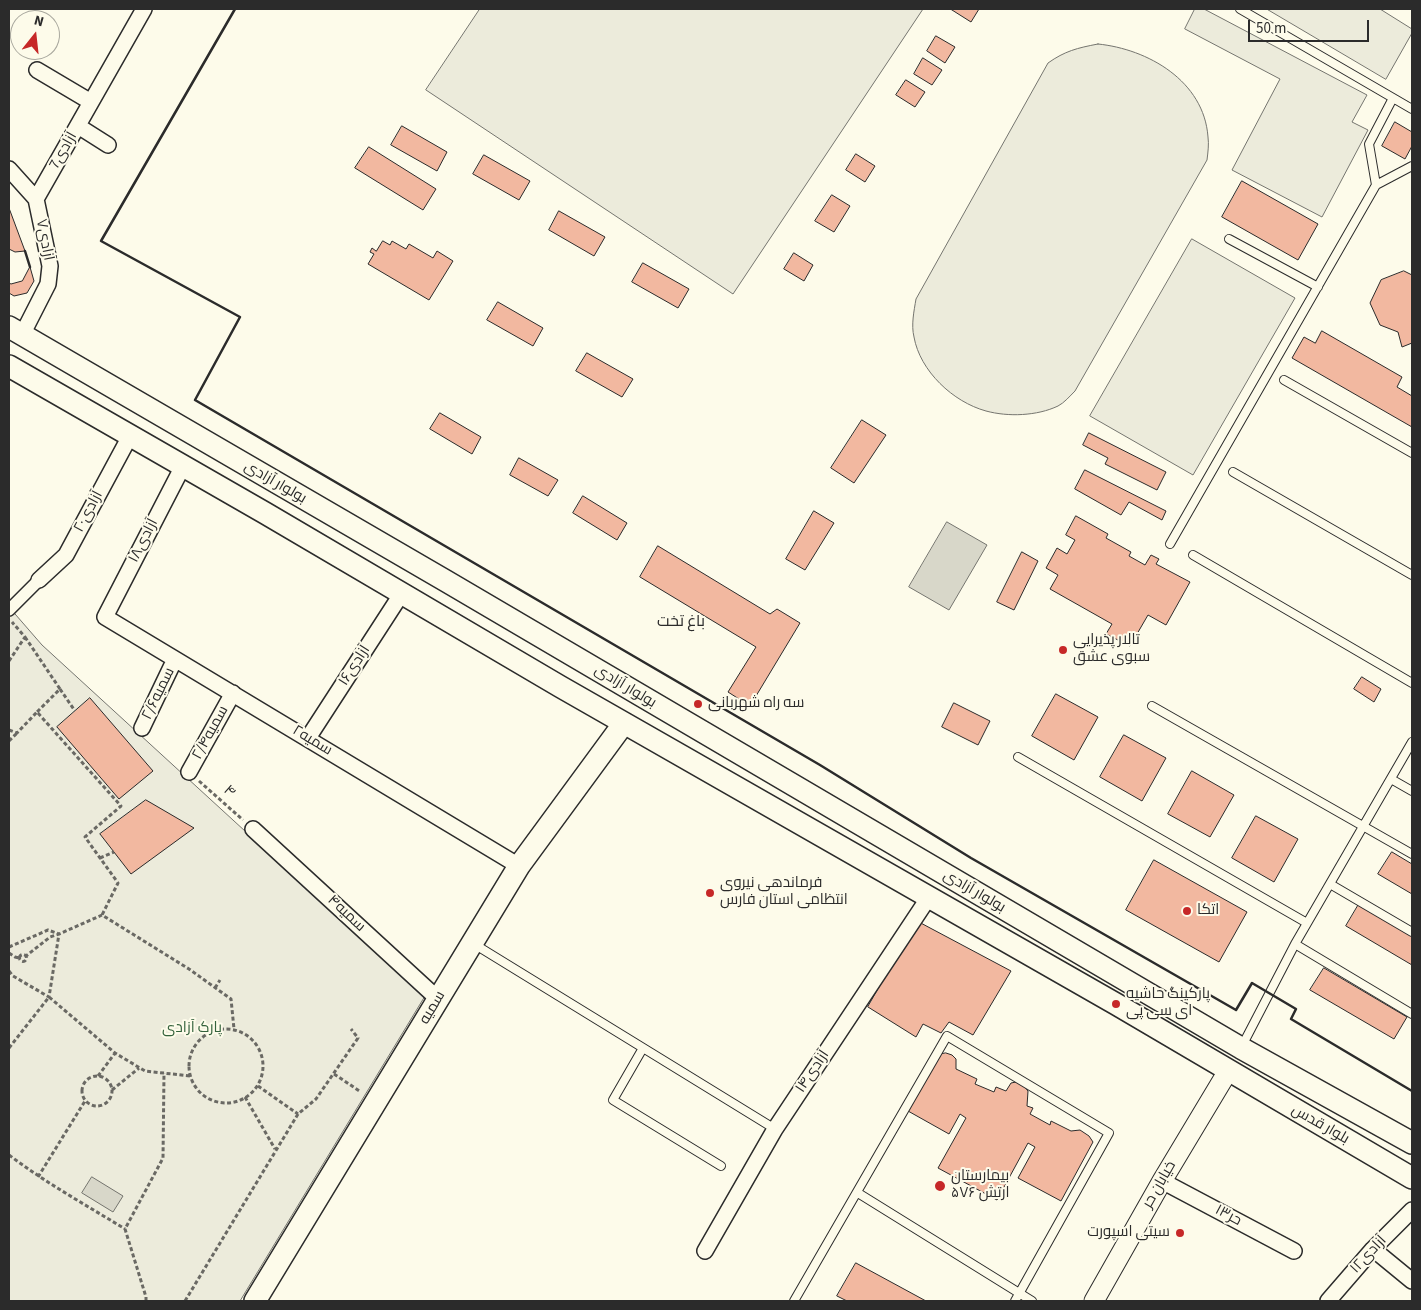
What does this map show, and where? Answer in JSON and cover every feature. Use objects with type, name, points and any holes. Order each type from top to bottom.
[{"type":"main road","name":"بولوار آزادی","points":[[15,331],[446,581],[1241,1048]]},
{"type":"main road","name":"بولوار آزادی","points":[[9,366],[624,723],[1116,1004],[1228,1071]]},
{"type":"main road","points":[[429,609],[446,581]]},
{"type":"main road","name":"سمیه","points":[[255,1301],[519,866],[624,723]]},
{"type":"main road","points":[[1228,1071],[1241,1048]]},
{"type":"main road","name":"بلوار قدس","points":[[1241,1048],[1412,1143]]},
{"type":"main road","name":"بلوار قدس","points":[[1228,1071],[1412,1178]]},
{"type":"street","name":"7آزادی","points":[[36,199],[144,9]]},
{"type":"street","points":[[37,70],[91,102]]},
{"type":"street","points":[[78,126],[108,145]]},
{"type":"street","points":[[9,169],[36,199]]},
{"type":"street","name":"آزادی۷","points":[[15,331],[48,284],[50,266],[36,199]]},
{"type":"street","name":"آزادی۲۰","points":[[39,580],[66,555],[130,436]]},
{"type":"street","name":"آزادی۱۸","points":[[105,617],[183,466]]},
{"type":"street","points":[[9,610],[39,580]]},
{"type":"street","name":"آزادی۱۶","points":[[308,738],[402,593]]},
{"type":"street","name":"۲سمیه","points":[[105,617],[519,866]]},
{"type":"street","name":"سمیه۲/۶","points":[[142,728],[176,659]]},
{"type":"street","name":"سمیه۲/۴","points":[[190,772],[233,693]]},
{"type":"street","name":"سمیه۴","points":[[253,829],[438,999]]},
{"type":"street","name":"آزادی۱۴","points":[[705,1251],[775,1129],[929,897]]},
{"type":"street","name":"خیابان حر","points":[[1094,1301],[1162,1181],[1228,1071]]},
{"type":"street","name":"حر۱۳","points":[[1162,1181],[1294,1251]]},
{"type":"street","name":"آزادی۱۲","points":[[1328,1301],[1373,1249],[1412,1210]]},
{"type":"street","points":[[1373,1249],[1412,1282]]},
{"type":"lane","points":[[1240,9],[1412,109]]},
{"type":"lane","points":[[1376,185],[1370,144],[1393,98]]},
{"type":"lane","points":[[1170,544],[1376,185],[1412,166]]},
{"type":"lane","points":[[1229,238],[1318,287]]},
{"type":"lane","points":[[1284,380],[1412,453]]},
{"type":"lane","points":[[1232,472],[1412,575]]},
{"type":"lane","points":[[1193,555],[1412,683]]},
{"type":"lane","points":[[1152,706],[1412,854]]},
{"type":"lane","points":[[1241,1048],[1295,944],[1412,742]]},
{"type":"lane","points":[[1018,757],[1307,923]]},
{"type":"lane","points":[[1391,779],[1412,791]]},
{"type":"lane","points":[[1330,884],[1412,932]]},
{"type":"lane","points":[[472,943],[775,1129]]},
{"type":"lane","points":[[1295,944],[1412,1014]]},
{"type":"lane","points":[[794,1301],[947,1036],[1109,1132],[1015,1301]]},
{"type":"lane","points":[[643,1048],[613,1100],[721,1166]]},
{"type":"lane","points":[[858,1192],[1032,1301]]},
{"type":"path","points":[[9,618],[25,636],[75,711]]},
{"type":"path","points":[[9,661],[25,636]]},
{"type":"path","points":[[9,741],[60,689]]},
{"type":"path","points":[[9,953],[19,958],[21,955],[26,956],[50,937],[102,915],[118,883],[85,837],[121,806],[37,712]]},
{"type":"path","points":[[9,730],[17,733]]},
{"type":"path","name":"۴","points":[[190,772],[253,829]]},
{"type":"path","points":[[100,858],[114,852]]},
{"type":"path","points":[[102,915],[231,999],[234,1029]]},
{"type":"path","points":[[9,947],[48,930],[59,934]]},
{"type":"path","points":[[9,1048],[48,997],[59,934]]},
{"type":"path","points":[[9,971],[13,976],[48,997],[115,1053],[139,1068],[145,1071],[190,1076]]},
{"type":"path","points":[[215,988],[220,980]]},
{"type":"path","points":[[221,1029],[234,1029],[246,1034],[255,1042],[262,1053],[264,1065],[258,1086],[237,1101],[226,1103],[214,1101],[203,1095],[195,1086],[190,1076],[189,1063],[192,1051],[199,1040],[209,1032],[221,1029]]},
{"type":"path","points":[[185,1301],[298,1114],[316,1099],[358,1038],[350,1029]]},
{"type":"path","points":[[98,1076],[115,1053]]},
{"type":"path","points":[[112,1090],[139,1068]]},
{"type":"path","points":[[126,1230],[163,1158],[164,1073]]},
{"type":"path","points":[[334,1074],[376,1101]]},
{"type":"path","points":[[98,1076],[107,1080],[112,1090],[111,1098],[104,1105],[94,1106],[85,1101],[82,1087],[89,1078],[98,1076]]},
{"type":"path","points":[[258,1086],[298,1114]]},
{"type":"path","points":[[245,1097],[276,1150]]},
{"type":"path","points":[[38,1177],[85,1101]]},
{"type":"path","points":[[9,1155],[38,1177],[66,1192],[126,1230],[146,1301]]},
{"type":"green space","points":[[480,9],[923,9],[733,294],[426,90]]},
{"type":"green space","points":[[1195,9],[1204,9],[1367,95],[1352,122],[1368,130],[1322,217],[1232,170],[1280,79],[1185,29]]},
{"type":"green space","points":[[1267,9],[1380,9],[1412,29],[1412,33],[1386,79]]},
{"type":"green space","points":[[1098,44],[1117,47],[1154,61],[1170,71],[1185,84],[1196,100],[1204,117],[1208,140],[1207,160],[1075,391],[1060,405],[1041,412],[1013,415],[986,411],[974,407],[950,393],[923,362],[917,350],[913,332],[916,299],[1048,63],[1072,50]]},
{"type":"green space","points":[[1192,239],[1295,298],[1193,475],[1090,416]]},
{"type":"green space","name":"پارک آزادی","points":[[9,607],[42,645],[425,996],[240,1301],[9,1301]]},
{"type":"shaded area","points":[[947,522],[987,545],[949,610],[909,587]]},
{"type":"shaded area","points":[[92,1177],[123,1196],[113,1212],[82,1193]]},
{"type":"building","points":[[953,9],[979,9],[971,22]]},
{"type":"building","points":[[936,36],[955,47],[945,63],[927,51]]},
{"type":"building","points":[[923,58],[942,70],[932,85],[914,74]]},
{"type":"building","points":[[906,80],[925,92],[915,107],[896,95]]},
{"type":"building","points":[[1395,122],[1412,132],[1412,146],[1405,159],[1382,146]]},
{"type":"building","points":[[402,126],[447,152],[437,171],[391,145]]},
{"type":"building","points":[[369,147],[436,189],[423,210],[355,168]]},
{"type":"building","points":[[856,154],[875,166],[865,182],[846,170]]},
{"type":"building","points":[[484,155],[530,181],[519,200],[473,174]]},
{"type":"building","points":[[1242,181],[1318,224],[1298,260],[1222,217]]},
{"type":"building","points":[[832,195],[850,206],[834,232],[815,221]]},
{"type":"building","points":[[9,208],[25,251],[15,252],[9,249]]},
{"type":"building","points":[[559,211],[605,237],[594,256],[549,230]]},
{"type":"building","points":[[383,241],[390,245],[392,241],[406,249],[409,244],[433,258],[437,251],[453,261],[429,300],[368,264],[374,254],[370,252],[372,248],[376,251]]},
{"type":"building","points":[[794,253],[813,265],[804,281],[784,269]]},
{"type":"building","points":[[643,263],[689,289],[678,308],[632,282]]},
{"type":"building","points":[[30,267],[34,281],[27,293],[14,296],[9,293],[9,283],[22,281]]},
{"type":"building","points":[[1404,271],[1412,275],[1412,343],[1402,347],[1398,332],[1380,325],[1370,303],[1381,280]]},
{"type":"building","points":[[498,302],[543,328],[533,346],[487,320]]},
{"type":"building","points":[[1322,331],[1402,377],[1397,387],[1412,396],[1412,427],[1292,358],[1304,337],[1315,343]]},
{"type":"building","points":[[587,353],[633,379],[622,397],[576,371]]},
{"type":"building","points":[[440,413],[481,437],[472,454],[430,429]]},
{"type":"building","points":[[862,420],[886,435],[854,483],[831,468]]},
{"type":"building","points":[[1089,433],[1166,472],[1157,490],[1105,464],[1108,458],[1083,445]]},
{"type":"building","points":[[519,458],[558,480],[548,496],[510,475]]},
{"type":"building","points":[[1085,470],[1166,511],[1162,520],[1129,502],[1121,515],[1075,489]]},
{"type":"building","points":[[583,496],[627,523],[617,540],[573,513]]},
{"type":"building","points":[[814,511],[834,523],[805,570],[786,559]]},
{"type":"building","points":[[1076,516],[1108,534],[1106,538],[1131,552],[1129,556],[1145,565],[1151,555],[1159,559],[1156,564],[1190,582],[1166,625],[1148,615],[1130,646],[1106,634],[1112,624],[1050,589],[1058,575],[1046,568],[1057,548],[1067,554],[1075,540],[1066,535]]},
{"type":"building","points":[[658,546],[770,614],[777,609],[800,623],[750,706],[728,692],[756,647],[640,577]]},
{"type":"building","points":[[1022,552],[1038,561],[1014,610],[997,602]]},
{"type":"building","points":[[1362,677],[1381,689],[1374,702],[1354,689]]},
{"type":"building","points":[[1056,694],[1098,717],[1074,760],[1032,736]]},
{"type":"building","points":[[90,698],[153,771],[119,799],[57,727]]},
{"type":"building","points":[[954,703],[990,721],[978,745],[942,727]]},
{"type":"building","points":[[1124,735],[1166,758],[1142,801],[1100,777]]},
{"type":"building","points":[[1192,771],[1234,795],[1210,837],[1168,814]]},
{"type":"building","points":[[146,800],[194,828],[131,874],[100,834]]},
{"type":"building","points":[[1256,816],[1298,839],[1274,882],[1232,858]]},
{"type":"building","points":[[1392,852],[1412,864],[1412,894],[1378,874]]},
{"type":"building","name":"اتکا","points":[[1154,860],[1247,912],[1219,962],[1126,910]]},
{"type":"building","points":[[1359,904],[1412,935],[1412,965],[1346,926]]},
{"type":"building","points":[[917,921],[1011,971],[973,1035],[949,1022],[941,1033],[923,1024],[916,1037],[868,1007]]},
{"type":"building","points":[[1324,968],[1407,1017],[1394,1039],[1310,990]]},
{"type":"building","points":[[946,1053],[956,1059],[956,1069],[977,1079],[975,1084],[994,1092],[996,1087],[1006,1091],[1011,1083],[1016,1082],[1023,1085],[1028,1091],[1027,1106],[1033,1108],[1030,1114],[1050,1125],[1051,1121],[1071,1131],[1080,1130],[1089,1136],[1093,1142],[1061,1201],[1018,1178],[1035,1147],[1028,1143],[997,1200],[938,1168],[966,1118],[960,1114],[949,1134],[908,1111],[937,1058],[941,1054]]},
{"type":"building","points":[[856,1263],[926,1301],[847,1301],[837,1296]]},
{"type":"wall","points":[[235,9],[101,241],[240,317],[195,400],[820,765],[971,858],[1236,1010],[1252,983],[1296,1009],[1291,1019],[1412,1091]]},
{"type":"wall","points":[[25,251],[30,267]]},
{"type":"place","name":"تالار پذیرایی سبوی عشق","points":[[1063,650]]},
{"type":"place","name":"سه راه شهربانی","points":[[698,704]]},
{"type":"place","name":"فرماندهی نیروی انتظامی استان فارس","points":[[710,893]]},
{"type":"place","name":"اتکا","points":[[1187,911]]},
{"type":"place","name":"پارکینگ حاشیه ای سی پی","points":[[1116,1004]]},
{"type":"place","name":"بیمارستان ۵۷۶ ارتش","points":[[940,1186]]},
{"type":"place","name":"سیتی اسپورت","points":[[1180,1233]]},
{"type":"district","name":"باغ تخت","points":[[681,622]]}]
